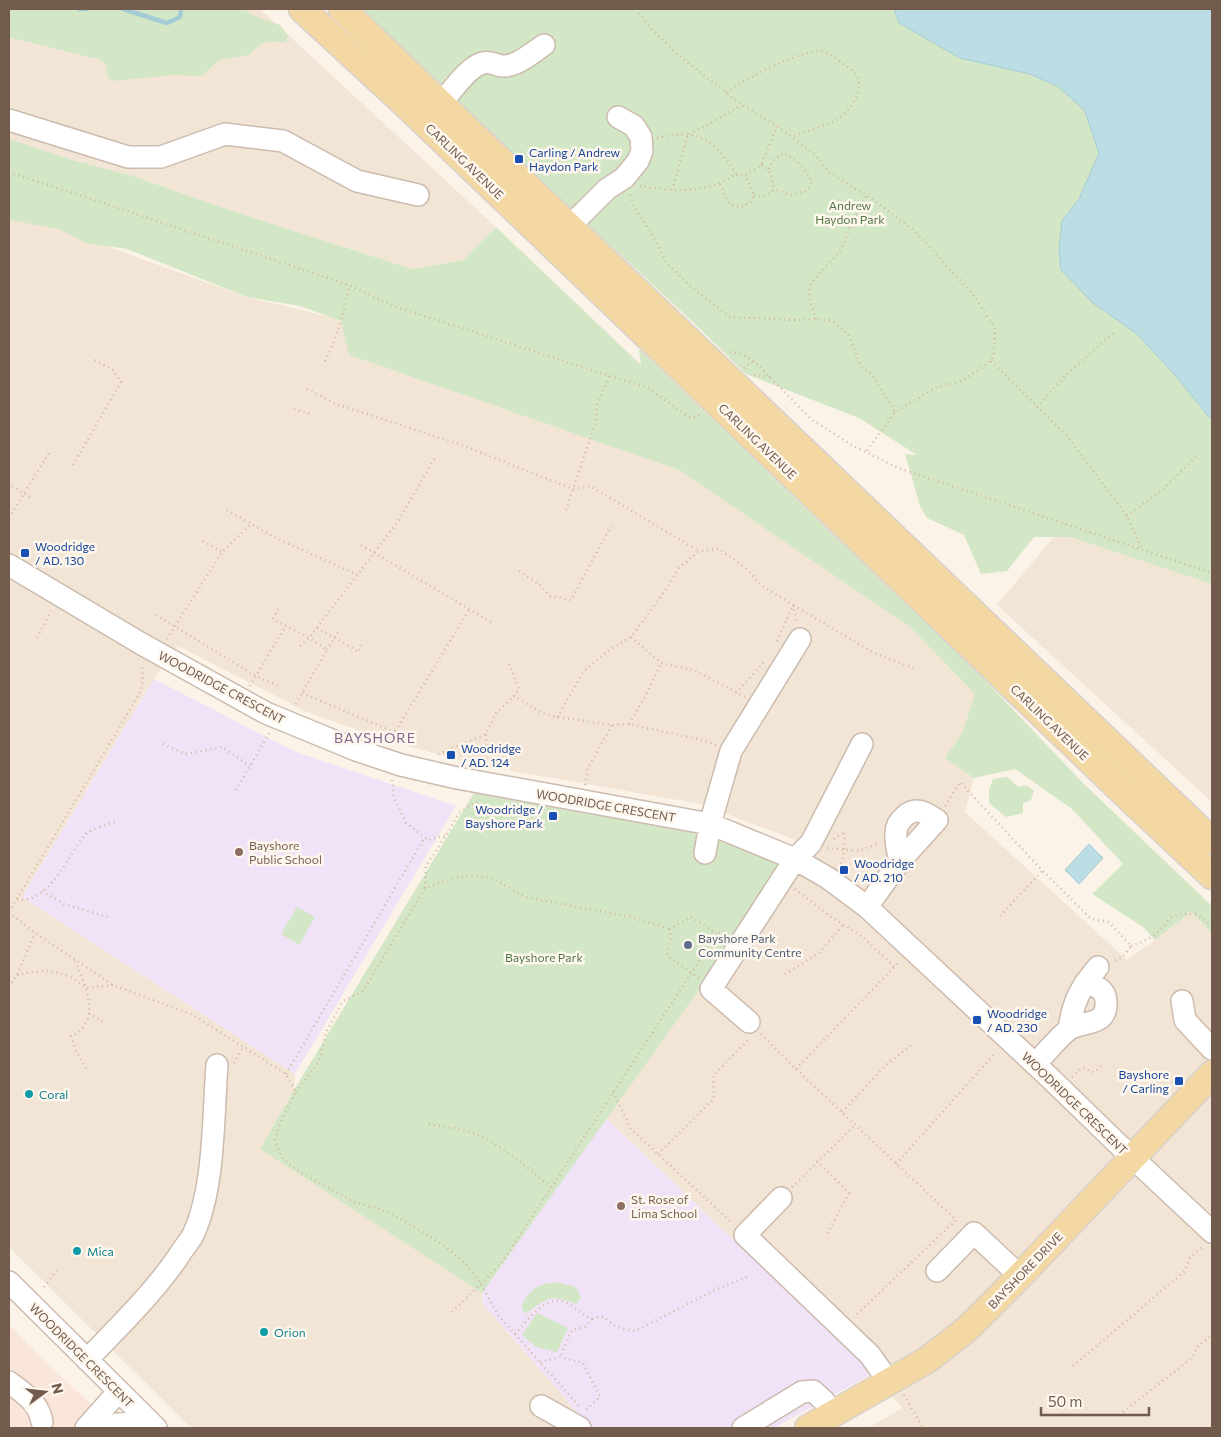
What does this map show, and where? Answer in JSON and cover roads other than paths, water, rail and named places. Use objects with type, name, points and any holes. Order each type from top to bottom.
[{"type":"main road","name":"CARLING AVENUE","points":[[302,9],[406,105],[560,235],[645,297],[724,375],[1212,840]]},
{"type":"main road","name":"CARLING AVENUE","points":[[342,9],[440,104],[560,235],[1128,798],[1212,876]]},
{"type":"main road","points":[[1128,798],[1149,781]]},
{"type":"main road","name":"BAYSHORE DRIVE","points":[[808,1428],[832,1414],[896,1388],[984,1313],[1212,1074]]},
{"type":"street","points":[[440,104],[473,67],[483,63],[503,66],[518,62],[544,45]]},
{"type":"street","points":[[560,235],[607,189],[623,185],[624,178],[638,161],[642,151],[642,142],[634,126],[618,117]]},
{"type":"street","points":[[9,120],[128,157],[161,157],[225,134],[283,141],[357,181],[418,195]]},
{"type":"street","name":"WOODRIDGE CRESCENT","points":[[9,565],[140,643],[266,712],[285,714],[335,742],[401,765],[472,781],[710,824],[795,859],[828,878],[867,907],[1133,1158],[1209,1238]]},
{"type":"street","points":[[705,853],[710,824],[731,751],[800,638]]},
{"type":"street","points":[[753,1026],[711,990],[795,859],[811,843],[862,744]]},
{"type":"street","points":[[867,907],[900,861],[936,820],[925,812],[916,810],[908,813],[898,822],[896,834],[900,861]]},
{"type":"street","points":[[1035,1064],[1069,1029],[1093,1023],[1104,1015],[1107,1006],[1106,996],[1092,975],[1072,1009],[1069,1029]]},
{"type":"street","points":[[1182,1000],[1185,1020],[1212,1048]]},
{"type":"street","points":[[87,1360],[166,1273],[192,1235],[204,1202],[225,1064]]},
{"type":"street","points":[[781,1198],[745,1235],[870,1355],[896,1388]]},
{"type":"street","points":[[937,1271],[974,1234],[1020,1276]]},
{"type":"street","name":"WOODRIDGE CRESCENT","points":[[9,1282],[153,1425]]},
{"type":"street","points":[[9,1382],[32,1400],[41,1412],[42,1422]]},
{"type":"street","points":[[86,1428],[119,1391]]},
{"type":"street","points":[[743,1428],[802,1392],[812,1391],[824,1401],[832,1414]]},
{"type":"street","points":[[541,1406],[584,1419]]},
{"type":"street","points":[[108,1428],[117,1424],[153,1425]]},
{"type":"water","points":[[894,9],[1212,9],[1212,419],[1136,333],[1093,303],[1061,270],[1059,249],[1062,221],[1079,199],[1099,153],[1085,111],[1059,87],[1030,74],[960,58],[899,23]]},
{"type":"water","points":[[1089,844],[1103,858],[1079,884],[1065,870]]},
{"type":"waterway","points":[[79,9],[86,9]]},
{"type":"waterway","points":[[123,9],[167,23],[180,17],[181,9]]},
{"type":"place","name":"Carling / Andrew Haydon Park","points":[[519,159]]},
{"type":"place","name":"Woodridge / AD. 130","points":[[25,553]]},
{"type":"place","name":"Woodridge / AD. 124","points":[[451,755]]},
{"type":"place","name":"Woodridge / Bayshore Park","points":[[553,816]]},
{"type":"place","name":"Bayshore Public School","points":[[239,852]]},
{"type":"place","name":"Woodridge / AD. 210","points":[[844,870]]},
{"type":"place","name":"Bayshore Park Community Centre","points":[[688,945]]},
{"type":"place","name":"Woodridge / AD. 230","points":[[977,1020]]},
{"type":"place","name":"Bayshore / Carling","points":[[1179,1081]]},
{"type":"place","name":"Coral","points":[[29,1094]]},
{"type":"place","name":"St. Rose of Lima School","points":[[621,1206]]},
{"type":"place","name":"Mica","points":[[77,1251]]},
{"type":"place","name":"Orion","points":[[264,1332]]},
{"type":"district","name":"BAYSHORE","points":[[375,737]]},
{"type":"park label","name":"Andrew Haydon Park","points":[[850,212]]},
{"type":"park label","name":"Bayshore Park","points":[[544,957]]}]
